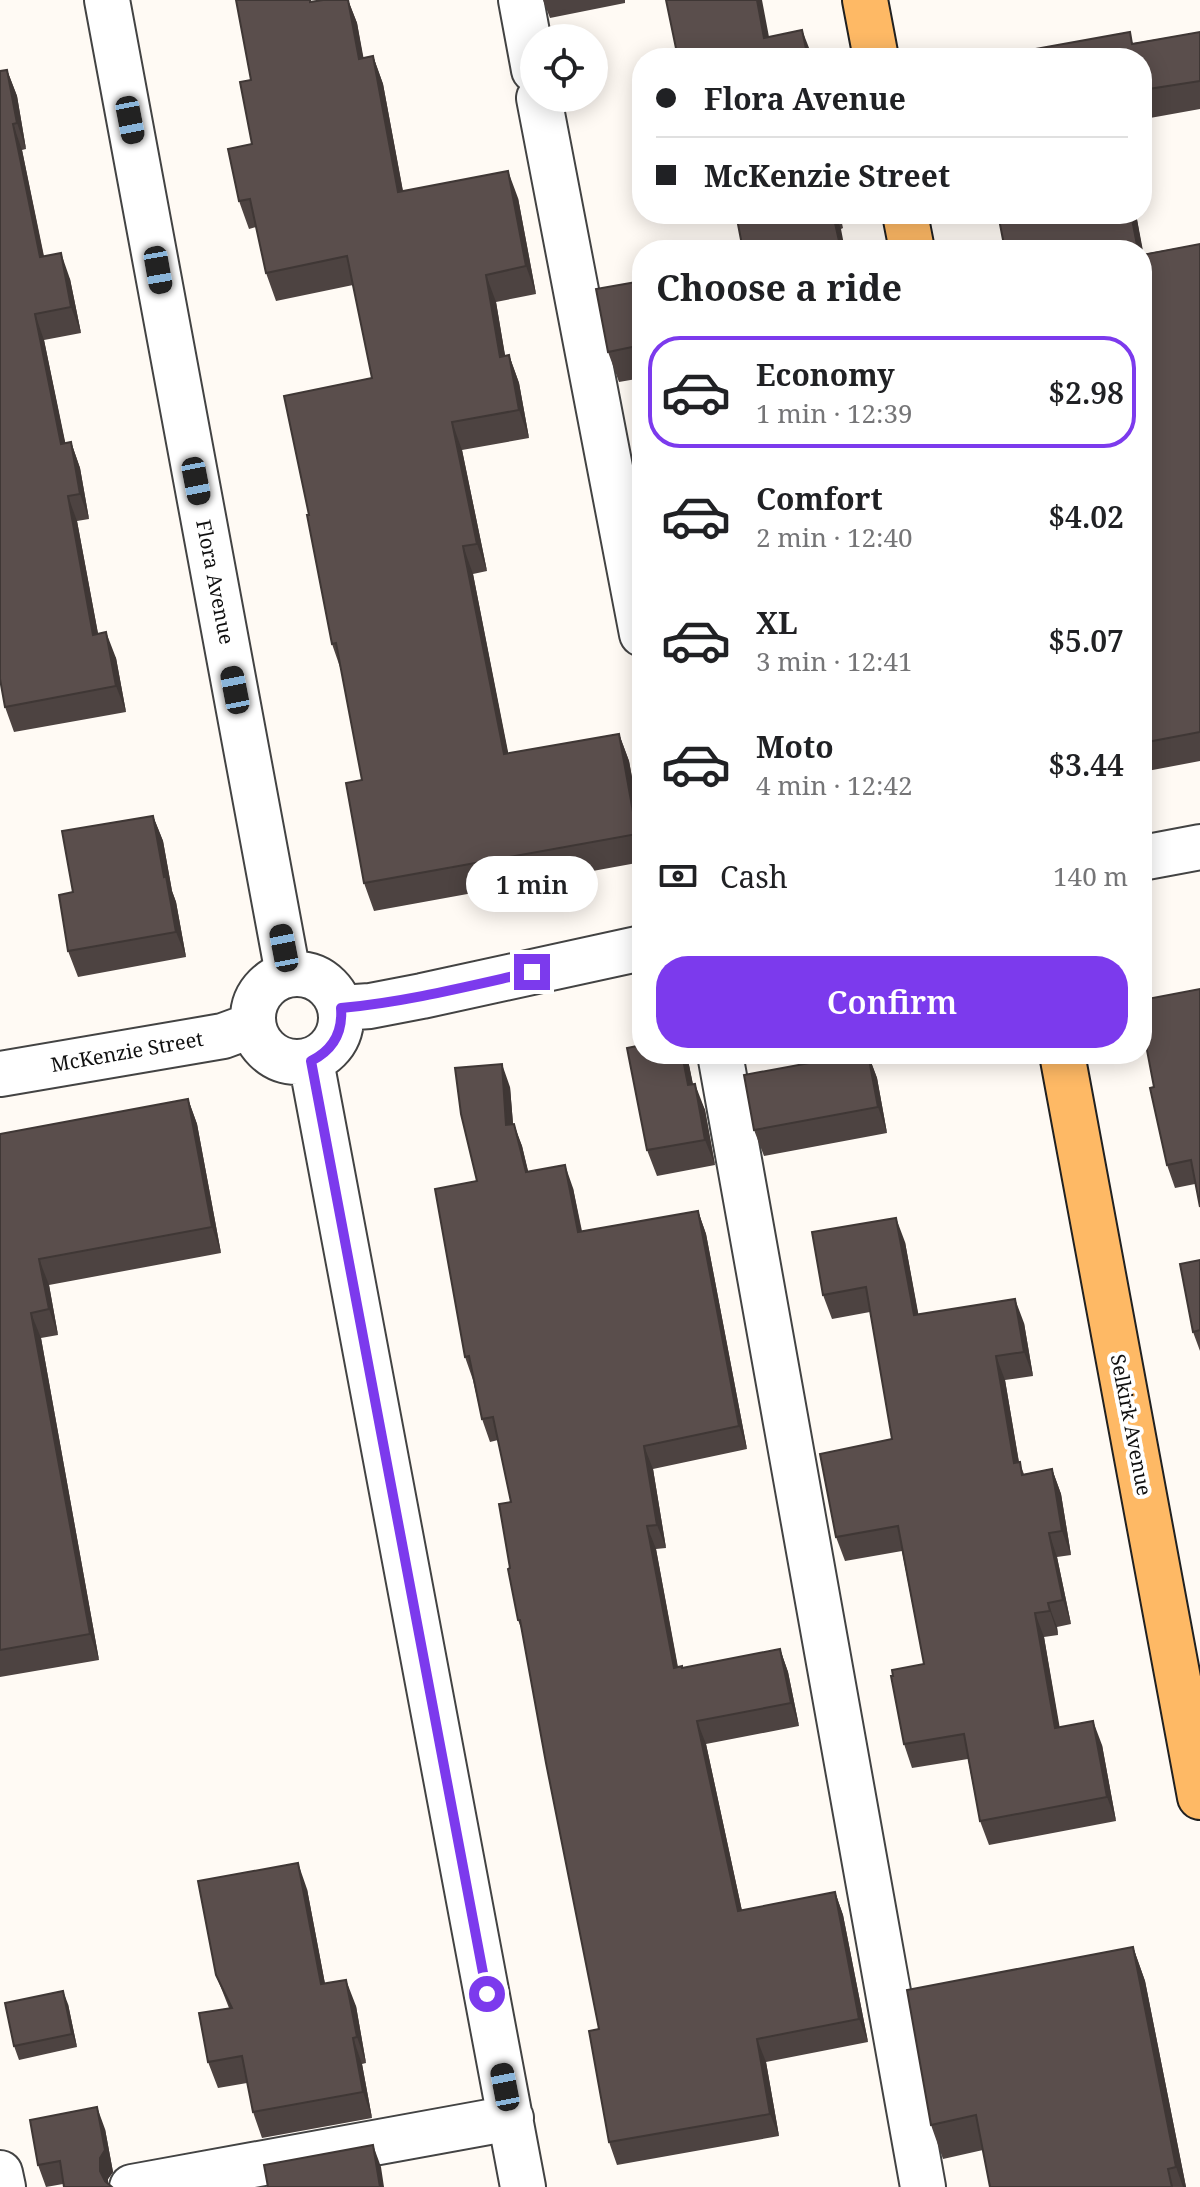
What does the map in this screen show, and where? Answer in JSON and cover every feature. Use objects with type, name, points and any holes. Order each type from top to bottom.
[{"type":"main road","points":[[865,0],[874,48]]},
{"type":"main road","name":"Selkirk Avenue","points":[[1064,1064],[1200,1797]]},
{"type":"street","name":"Flora Avenue","points":[[107,0],[288,974]]},
{"type":"street","points":[[521,0],[525,24]]},
{"type":"street","points":[[542,112],[632,582]]},
{"type":"street","points":[[1152,856],[1200,847]]},
{"type":"street","points":[[341,1008],[422,996],[632,950]]},
{"type":"street","points":[[288,974],[305,974],[321,980],[333,991],[341,1008],[342,1024],[337,1039],[324,1054],[311,1061],[292,1063],[277,1058],[264,1049],[253,1025],[253,1010],[259,995],[267,985],[288,974]]},
{"type":"street","name":"McKenzie Street","points":[[0,1074],[223,1036],[253,1025]]},
{"type":"street","points":[[311,1061],[523,2187]]},
{"type":"street","points":[[722,1064],[923,2187]]},
{"type":"street","points":[[132,2187],[511,2118]]},
{"type":"street","points":[[0,2173],[3,2187]]},
{"type":"building","points":[[236,0],[348,0],[359,59],[373,56],[398,192],[508,171],[526,266],[486,275],[500,357],[509,355],[519,410],[452,422],[477,544],[463,546],[504,754],[619,734],[632,806],[632,835],[364,883],[346,783],[362,780],[284,396],[372,378],[347,256],[266,273],[250,199],[239,201],[228,149],[252,144],[240,82],[251,80]]},
{"type":"building","points":[[666,0],[757,0],[764,38],[802,30],[806,48],[676,48]]},
{"type":"building","points":[[1130,32],[1132,44],[1200,32],[1200,81],[1152,88],[1152,48],[1041,48]]},
{"type":"building","points":[[7,70],[17,123],[13,124],[40,257],[61,253],[71,307],[35,314],[61,444],[71,442],[80,494],[68,496],[93,635],[106,632],[116,686],[5,707],[0,679],[0,71]]},
{"type":"building","points":[[738,224],[835,224],[839,240],[741,240]]},
{"type":"building","points":[[1000,224],[1133,224],[1136,240],[1003,240]]},
{"type":"building","points":[[1200,244],[1200,732],[1152,741],[1152,253]]},
{"type":"building","points":[[632,283],[632,347],[608,352],[596,289]]},
{"type":"building","points":[[153,816],[176,932],[68,951],[59,895],[73,892],[62,831]]},
{"type":"building","points":[[1200,989],[1200,1207],[1191,1160],[1167,1165],[1150,1088],[1154,1087],[1150,1064],[1152,998]]},
{"type":"building","points":[[632,1047],[632,1064],[684,1064],[688,1085],[695,1084],[705,1140],[647,1150],[627,1048]]},
{"type":"building","points":[[502,1064],[506,1125],[514,1124],[526,1172],[565,1165],[578,1232],[698,1211],[739,1426],[644,1446],[657,1525],[647,1526],[674,1668],[780,1649],[791,1703],[697,1721],[738,1911],[835,1892],[859,2019],[757,2039],[770,2114],[609,2142],[589,2031],[599,2029],[508,1569],[499,1504],[511,1502],[493,1417],[482,1419],[469,1356],[465,1357],[435,1189],[477,1181],[461,1114],[455,1068]]},
{"type":"building","points":[[804,1064],[870,1064],[878,1107],[754,1130],[744,1075]]},
{"type":"building","points":[[188,1099],[212,1227],[39,1259],[49,1309],[31,1313],[90,1634],[0,1650],[0,1134]]},
{"type":"building","points":[[896,1218],[914,1315],[1015,1299],[1024,1352],[996,1356],[1014,1463],[1020,1462],[1022,1475],[1052,1469],[1062,1531],[1049,1533],[1063,1600],[1048,1603],[1050,1611],[1035,1613],[1055,1728],[1093,1721],[1107,1797],[980,1821],[964,1734],[904,1744],[892,1670],[924,1664],[898,1526],[836,1537],[820,1454],[892,1439],[866,1287],[823,1295],[812,1232]]},
{"type":"building","points":[[1200,1260],[1200,1330],[1193,1332],[1180,1264]]},
{"type":"building","points":[[298,1863],[321,1984],[346,1980],[363,2092],[253,2112],[242,2056],[208,2062],[199,2013],[232,2008],[216,1975],[198,1881]]},
{"type":"building","points":[[1133,1947],[1176,2167],[1168,2169],[1172,2187],[990,2187],[976,2115],[931,2125],[907,1990]]},
{"type":"building","points":[[63,1991],[72,2034],[14,2046],[5,2003]]},
{"type":"building","points":[[97,2107],[105,2150],[100,2158],[100,2171],[112,2187],[64,2187],[60,2161],[38,2165],[30,2120]]},
{"type":"building","points":[[373,2145],[380,2187],[268,2187],[264,2165]]},
{"type":"route","points":[[487,1994],[311,1061],[324,1054],[337,1039],[342,1024],[341,1008],[370,1006],[532,972]]}]
